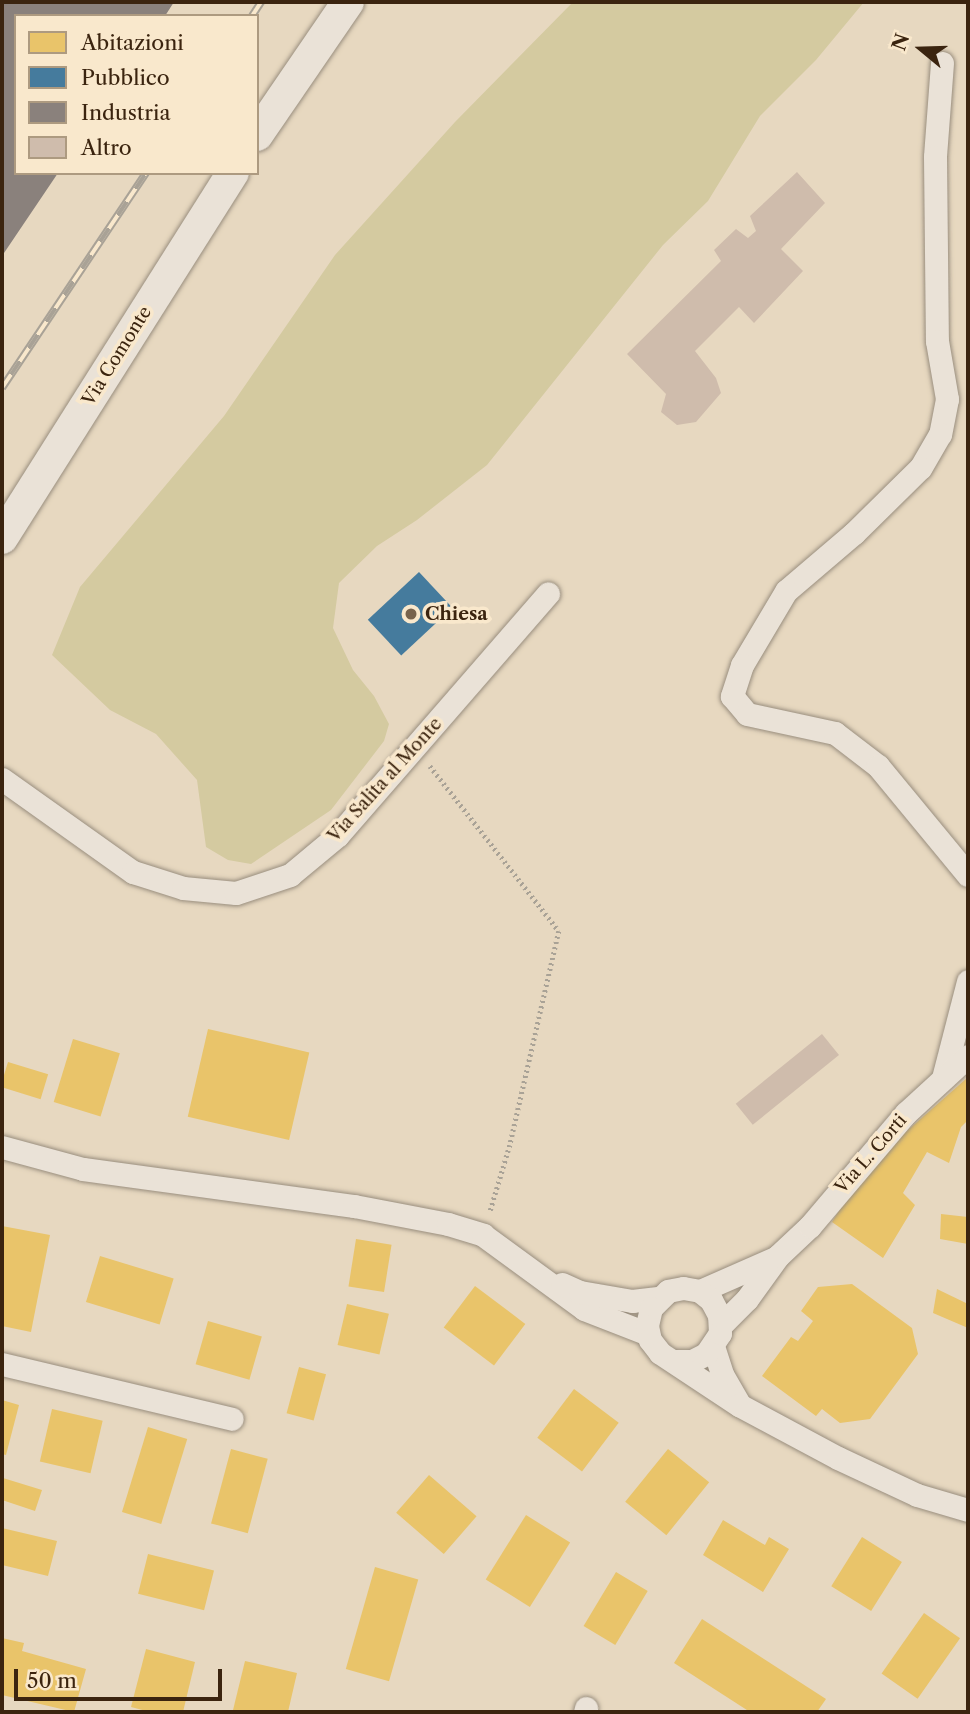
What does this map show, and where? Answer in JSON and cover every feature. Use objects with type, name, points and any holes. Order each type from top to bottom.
[{"type":"street","points":[[259,132],[348,2]]},
{"type":"street","points":[[942,63],[935,157],[937,341],[947,399],[940,434],[920,468],[854,533],[786,591],[742,665],[732,696],[747,714],[835,733],[878,765],[968,875]]},
{"type":"street","name":"Via Comonte","points":[[2,538],[232,175]]},
{"type":"street","name":"Via Salita al Monte","points":[[2,779],[133,872],[183,888],[236,893],[290,875],[338,835],[548,593]]},
{"type":"street","points":[[943,1078],[968,981]]},
{"type":"street","name":"Via L. Corti","points":[[717,1336],[778,1256],[810,1226],[906,1113],[968,1056]]},
{"type":"street","points":[[2,1147],[83,1169],[411,1215],[484,1235],[543,1276],[584,1309],[648,1334],[660,1353],[676,1361],[739,1405],[838,1458],[917,1495],[968,1510]]},
{"type":"street","name":"Via L. Corti","points":[[700,1291],[778,1256]]},
{"type":"street","points":[[543,1276],[580,1292],[632,1301],[658,1298]]},
{"type":"street","points":[[648,1334],[651,1308],[658,1298],[668,1291],[684,1287],[700,1291],[711,1300],[719,1315],[717,1336],[723,1376],[739,1405]]},
{"type":"street","points":[[676,1361],[692,1361],[717,1336]]},
{"type":"street","points":[[2,1364],[232,1419]]},
{"type":"path","points":[[415,749],[559,932],[510,1145],[484,1235]]},
{"type":"shaded area","points":[[573,2],[864,2],[816,60],[760,116],[708,201],[663,245],[487,465],[417,520],[377,546],[339,583],[333,628],[353,670],[374,696],[389,724],[384,741],[331,810],[251,864],[228,860],[206,847],[197,780],[156,734],[110,710],[52,655],[80,587],[224,416],[335,255],[455,122]]},
{"type":"building: Abitazioni","points":[[208,1029],[309,1052],[289,1140],[188,1117]]},
{"type":"building: Abitazioni","points":[[73,1039],[120,1053],[101,1116],[54,1102]]},
{"type":"building: Abitazioni","points":[[8,1062],[48,1074],[41,1099],[2,1087]]},
{"type":"building: Abitazioni","points":[[967,1078],[968,1120],[961,1127],[949,1163],[927,1152],[903,1193],[915,1205],[883,1258],[832,1222],[867,1166]]},
{"type":"building: Abitazioni","points":[[941,1214],[968,1217],[968,1244],[940,1239]]},
{"type":"building: Abitazioni","points":[[2,1226],[50,1235],[31,1332],[2,1326]]},
{"type":"building: Abitazioni","points":[[356,1239],[392,1245],[384,1292],[348,1286]]},
{"type":"building: Abitazioni","points":[[100,1256],[174,1279],[160,1324],[86,1302]]},
{"type":"building: Abitazioni","points":[[852,1284],[912,1328],[918,1354],[870,1419],[840,1423],[822,1409],[816,1416],[762,1376],[791,1337],[798,1341],[813,1321],[801,1311],[818,1287]]},
{"type":"building: Abitazioni","points":[[475,1286],[525,1324],[494,1365],[444,1328]]},
{"type":"building: Abitazioni","points":[[937,1289],[968,1304],[968,1328],[933,1313]]},
{"type":"building: Abitazioni","points":[[347,1304],[389,1314],[379,1355],[338,1345]]},
{"type":"building: Abitazioni","points":[[208,1321],[262,1336],[249,1380],[196,1364]]},
{"type":"building: Abitazioni","points":[[299,1367],[326,1374],[314,1421],[287,1413]]},
{"type":"building: Abitazioni","points":[[574,1389],[619,1423],[582,1471],[537,1438]]},
{"type":"building: Abitazioni","points":[[2,1400],[19,1405],[6,1455],[2,1454]]},
{"type":"building: Abitazioni","points":[[52,1409],[103,1421],[91,1473],[40,1462]]},
{"type":"building: Abitazioni","points":[[148,1427],[187,1439],[161,1524],[122,1512]]},
{"type":"building: Abitazioni","points":[[231,1449],[268,1459],[248,1533],[211,1523]]},
{"type":"building: Abitazioni","points":[[668,1449],[709,1482],[666,1535],[625,1502]]},
{"type":"building: Abitazioni","points":[[429,1475],[477,1516],[444,1554],[396,1513]]},
{"type":"building: Abitazioni","points":[[3,1478],[42,1490],[35,1511],[2,1500]]},
{"type":"building: Abitazioni","points":[[526,1515],[570,1543],[530,1607],[486,1579]]},
{"type":"building: Abitazioni","points":[[723,1520],[765,1545],[769,1537],[789,1549],[763,1592],[703,1555]]},
{"type":"building: Abitazioni","points":[[2,1528],[57,1541],[48,1576],[2,1565]]},
{"type":"building: Abitazioni","points":[[862,1537],[902,1562],[871,1611],[831,1586]]},
{"type":"building: Abitazioni","points":[[148,1554],[214,1570],[204,1610],[138,1594]]},
{"type":"building: Abitazioni","points":[[375,1567],[418,1579],[389,1681],[346,1669]]},
{"type":"building: Abitazioni","points":[[616,1572],[648,1591],[615,1645],[584,1626]]},
{"type":"building: Abitazioni","points":[[924,1613],[960,1638],[918,1699],[882,1674]]},
{"type":"building: Abitazioni","points":[[702,1619],[826,1699],[817,1712],[750,1712],[674,1663]]},
{"type":"building: Abitazioni","points":[[2,1638],[24,1643],[22,1651],[86,1669],[74,1712],[2,1695]]},
{"type":"building: Abitazioni","points":[[146,1649],[195,1662],[183,1712],[150,1712],[131,1707]]},
{"type":"building: Abitazioni","points":[[245,1661],[297,1673],[288,1712],[233,1710]]},
{"type":"building: Pubblico","name":"Chiesa","points":[[419,572],[452,608],[401,656],[368,620]]},
{"type":"building: Industria","points":[[2,2],[174,2],[166,14],[14,14],[14,175],[57,175],[2,256]]},
{"type":"building: Altro","points":[[797,172],[825,203],[781,249],[803,271],[754,323],[739,307],[695,351],[716,378],[721,393],[696,422],[677,425],[661,412],[666,394],[627,354],[721,261],[714,250],[736,229],[748,238],[756,231],[750,216]]},
{"type":"building: Altro","points":[[822,1034],[839,1055],[753,1125],[736,1104]]},
{"type":"railway","points":[[253,14],[261,2]]},
{"type":"railway","points":[[2,388],[145,175]]},
{"type":"place","name":"Chiesa","points":[[411,614]]}]
